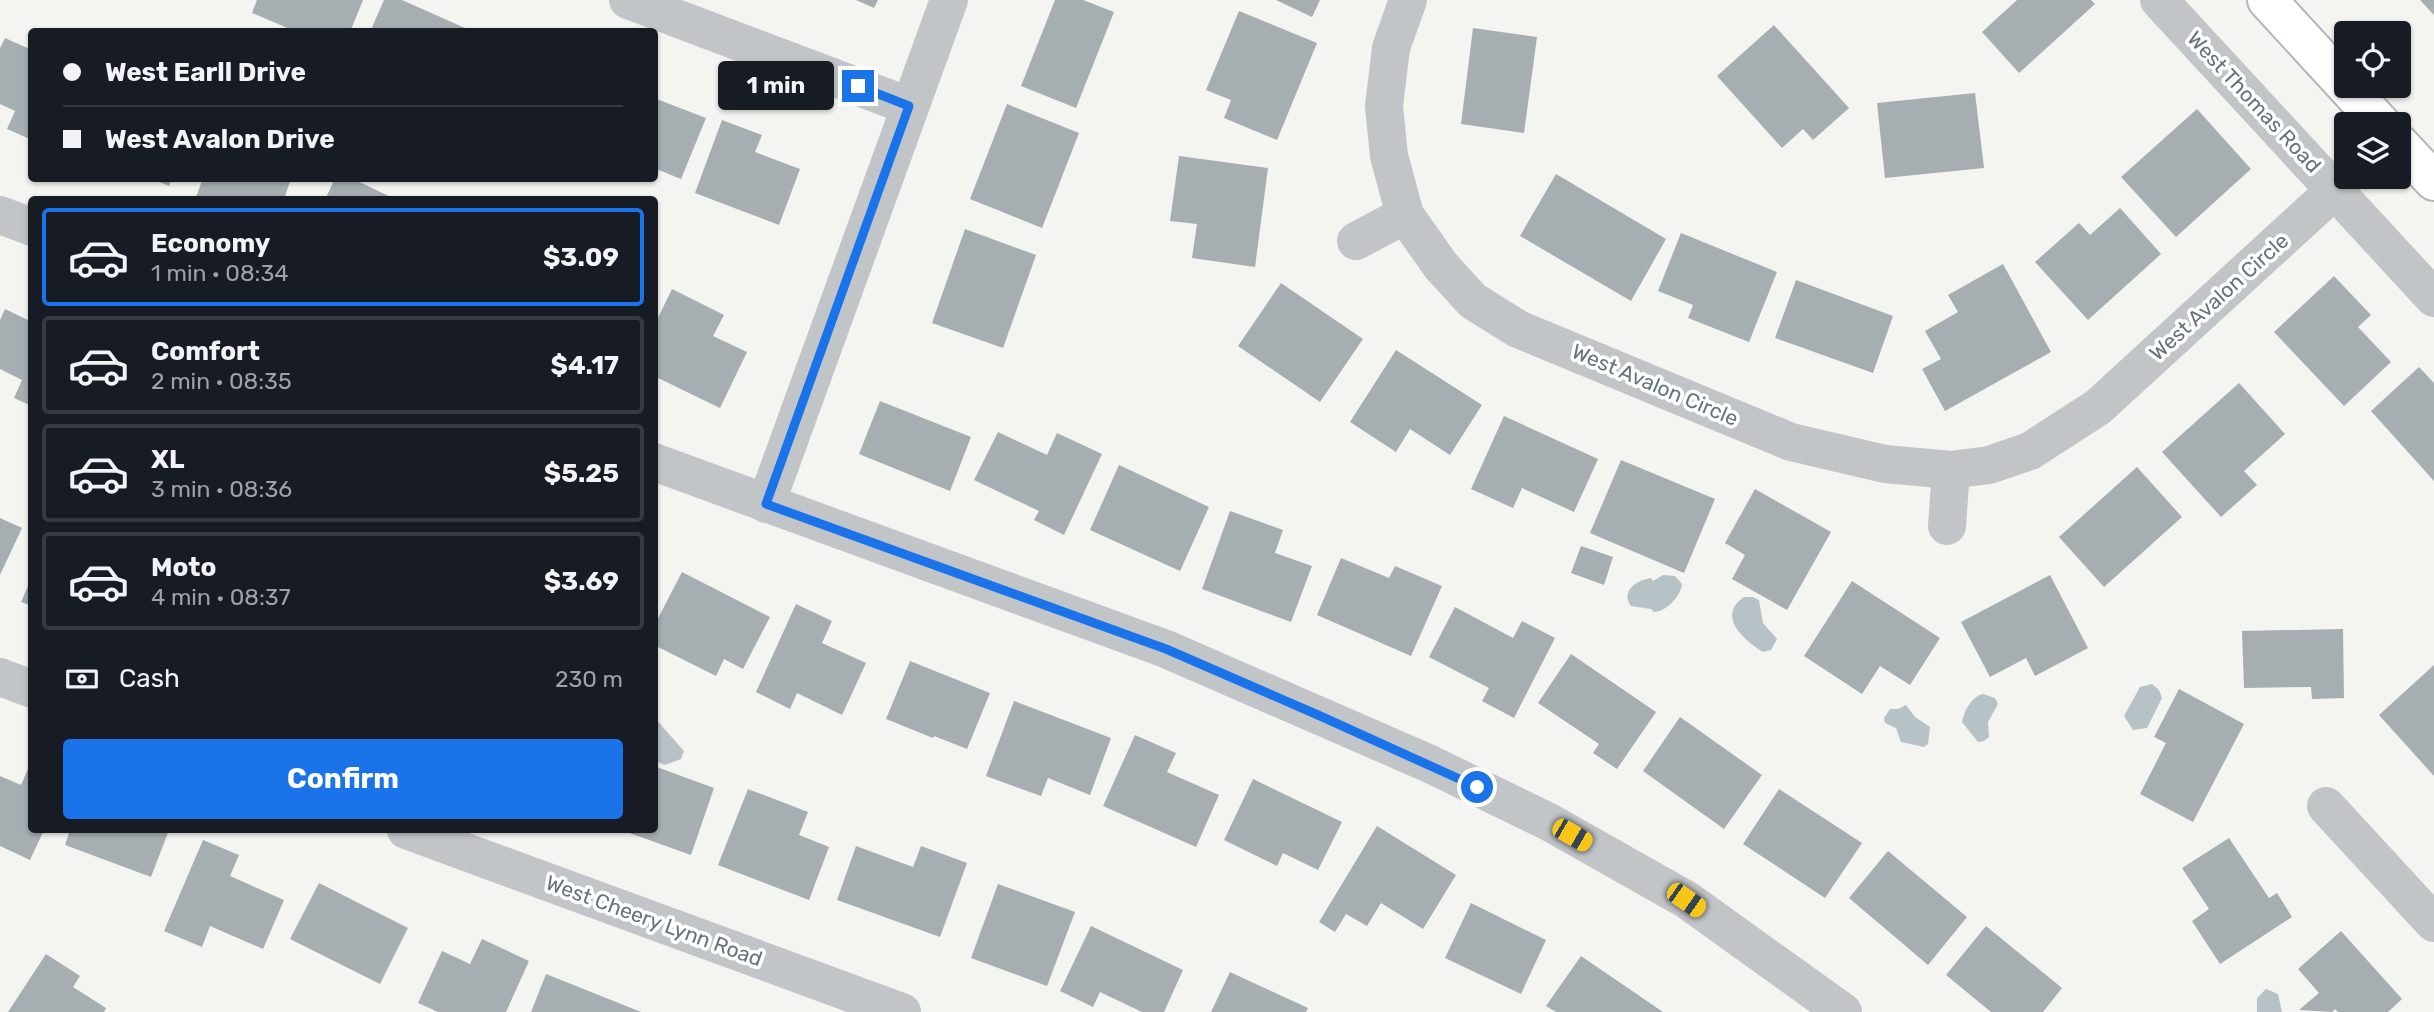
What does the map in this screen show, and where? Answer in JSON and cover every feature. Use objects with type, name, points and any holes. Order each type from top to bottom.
[{"type":"main road","points":[[2266,0],[2370,112]]},
{"type":"main road","points":[[2411,157],[2434,181]]},
{"type":"street","points":[[628,0],[909,106]]},
{"type":"street","points":[[766,504],[949,0]]},
{"type":"street","name":"West Avalon Circle","points":[[1408,0],[1391,48],[1384,106],[1390,156],[1405,215],[1441,266],[1473,301],[1518,329],[1791,442],[1885,464],[1951,470],[1989,465],[2030,450],[2098,407],[2335,190]]},
{"type":"street","name":"West Thomas Road","points":[[2159,0],[2434,298]]},
{"type":"street","points":[[0,215],[28,226]]},
{"type":"street","points":[[1356,241],[1405,215]]},
{"type":"street","points":[[658,464],[1166,649],[1430,764],[1549,822],[1686,900],[1843,1012]]},
{"type":"street","points":[[1947,526],[1951,470]]},
{"type":"street","points":[[0,677],[28,688]]},
{"type":"street","points":[[2326,806],[2434,923]]},
{"type":"street","name":"West Cheery Lynn Road","points":[[414,833],[902,1012]]},
{"type":"shaded area","points":[[1663,575],[1675,576],[1682,584],[1672,602],[1654,612],[1651,609],[1631,606],[1628,596],[1632,587],[1640,581],[1651,578],[1653,581]]},
{"type":"shaded area","points":[[1744,597],[1759,600],[1763,623],[1777,639],[1771,650],[1763,652],[1748,641],[1736,627],[1732,612]]},
{"type":"shaded area","points":[[2152,684],[2159,690],[2162,698],[2147,728],[2133,730],[2124,716],[2140,687]]},
{"type":"shaded area","points":[[1983,694],[1995,698],[1998,704],[1988,722],[1989,737],[1978,742],[1962,722],[1969,705]]},
{"type":"shaded area","points":[[1906,705],[1915,717],[1930,727],[1928,744],[1924,747],[1901,742],[1896,728],[1885,723],[1884,718],[1890,709]]},
{"type":"shaded area","points":[[658,722],[684,751],[681,759],[665,765],[658,762]]},
{"type":"shaded area","points":[[2266,989],[2278,994],[2282,1012],[2257,1012],[2257,998]]},
{"type":"building","points":[[257,0],[363,0],[352,28],[288,28],[252,13]]},
{"type":"building","points":[[384,0],[402,0],[465,28],[372,28]]},
{"type":"building","points":[[856,0],[878,0],[874,8]]},
{"type":"building","points":[[1055,0],[1083,0],[1114,12],[1076,108],[1021,86]]},
{"type":"building","points":[[1276,0],[1320,0],[1312,17]]},
{"type":"building","points":[[2017,0],[2091,0],[2095,4],[2019,73],[1982,32]]},
{"type":"building","points":[[2420,0],[2434,0],[2434,15]]},
{"type":"building","points":[[1239,11],[1317,43],[1277,140],[1224,118],[1231,100],[1206,90]]},
{"type":"building","points":[[1774,25],[1849,108],[1813,140],[1803,129],[1782,148],[1717,76]]},
{"type":"building","points":[[1473,28],[1537,37],[1524,133],[1461,124]]},
{"type":"building","points":[[5,38],[28,48],[28,138],[7,129],[15,111],[0,104],[0,48]]},
{"type":"building","points":[[1975,93],[1984,168],[1885,178],[1877,103]]},
{"type":"building","points":[[658,100],[706,118],[681,179],[658,170]]},
{"type":"building","points":[[1007,104],[1079,133],[1042,228],[970,199]]},
{"type":"building","points":[[2197,109],[2251,169],[2176,237],[2121,177]]},
{"type":"building","points":[[722,120],[762,135],[755,152],[800,169],[779,225],[695,193]]},
{"type":"building","points":[[1179,156],[1268,168],[1255,267],[1192,258],[1197,224],[1170,221]]},
{"type":"building","points":[[1556,174],[1666,239],[1631,301],[1520,236]]},
{"type":"building","points":[[202,182],[290,182],[285,196],[196,196]]},
{"type":"building","points":[[333,182],[359,182],[389,196],[327,196]]},
{"type":"building","points":[[2120,208],[2161,254],[2088,320],[2035,262],[2079,223],[2090,235]]},
{"type":"building","points":[[965,229],[1036,255],[1003,348],[932,323]]},
{"type":"building","points":[[1681,233],[1777,272],[1749,342],[1688,318],[1693,305],[1658,291]]},
{"type":"building","points":[[2003,264],[2051,352],[1945,411],[1922,369],[1941,359],[1925,331],[1958,312],[1948,295]]},
{"type":"building","points":[[2334,276],[2371,315],[2358,327],[2391,362],[2344,406],[2274,332]]},
{"type":"building","points":[[1796,280],[1893,316],[1873,373],[1775,338]]},
{"type":"building","points":[[1281,283],[1363,339],[1320,402],[1238,346]]},
{"type":"building","points":[[672,289],[724,315],[713,336],[747,352],[720,408],[658,378],[658,318]]},
{"type":"building","points":[[5,309],[28,320],[28,404],[14,398],[22,380],[0,369],[0,320]]},
{"type":"building","points":[[1396,350],[1482,405],[1450,455],[1410,429],[1396,452],[1350,422]]},
{"type":"building","points":[[2419,367],[2434,383],[2434,481],[2371,411]]},
{"type":"building","points":[[2239,383],[2285,434],[2244,471],[2257,485],[2221,517],[2162,452]]},
{"type":"building","points":[[880,401],[971,437],[950,491],[859,454]]},
{"type":"building","points":[[1504,416],[1598,459],[1574,512],[1522,488],[1513,508],[1471,489]]},
{"type":"building","points":[[998,432],[1047,455],[1057,433],[1102,454],[1064,535],[1034,520],[1039,511],[974,480]]},
{"type":"building","points":[[1621,460],[1715,499],[1684,573],[1590,533]]},
{"type":"building","points":[[1119,465],[1209,507],[1180,571],[1090,530]]},
{"type":"building","points":[[2137,467],[2182,517],[2104,587],[2059,537]]},
{"type":"building","points":[[1755,489],[1831,532],[1787,610],[1732,579],[1745,555],[1725,543]]},
{"type":"building","points":[[1230,511],[1283,530],[1275,553],[1312,566],[1291,622],[1202,589]]},
{"type":"building","points":[[0,518],[22,528],[0,575]]},
{"type":"building","points":[[1581,546],[1613,557],[1604,585],[1571,573]]},
{"type":"building","points":[[1341,558],[1389,578],[1395,566],[1442,586],[1411,656],[1317,615]]},
{"type":"building","points":[[682,572],[770,617],[743,669],[724,659],[716,676],[658,647],[658,618]]},
{"type":"building","points":[[2050,575],[2088,648],[2035,676],[2026,658],[1990,677],[1961,622]]},
{"type":"building","points":[[1852,581],[1940,638],[1910,685],[1880,666],[1862,694],[1804,656]]},
{"type":"building","points":[[28,586],[28,605],[21,602]]},
{"type":"building","points":[[796,604],[832,621],[822,643],[866,663],[842,715],[797,693],[790,709],[756,692]]},
{"type":"building","points":[[1455,607],[1513,638],[1522,621],[1555,638],[1514,718],[1482,701],[1489,688],[1429,657]]},
{"type":"building","points":[[2343,629],[2344,698],[2312,699],[2311,687],[2244,688],[2242,631]]},
{"type":"building","points":[[1571,654],[1656,712],[1617,769],[1593,753],[1599,744],[1538,703]]},
{"type":"building","points":[[910,661],[990,693],[967,749],[886,719]]},
{"type":"building","points":[[2434,665],[2434,776],[2379,715]]},
{"type":"building","points":[[2179,689],[2244,724],[2193,822],[2140,794],[2166,743],[2154,737]]},
{"type":"building","points":[[1014,701],[1111,738],[1090,795],[1048,778],[1041,796],[986,776]]},
{"type":"building","points":[[1680,717],[1762,775],[1724,829],[1643,771]]},
{"type":"building","points":[[1135,735],[1176,753],[1167,772],[1219,795],[1196,847],[1103,806]]},
{"type":"building","points":[[658,767],[714,788],[691,855],[629,833],[658,833]]},
{"type":"building","points":[[28,769],[28,833],[43,833],[30,860],[0,846],[0,776],[21,785]]},
{"type":"building","points":[[1253,779],[1342,822],[1318,870],[1283,853],[1277,866],[1224,840]]},
{"type":"building","points":[[748,789],[808,812],[799,835],[829,847],[809,900],[718,865]]},
{"type":"building","points":[[1779,789],[1862,843],[1825,898],[1743,844]]},
{"type":"building","points":[[1377,826],[1456,875],[1423,929],[1381,903],[1367,926],[1346,914],[1335,932],[1319,922]]},
{"type":"building","points":[[69,833],[168,833],[151,877],[65,845]]},
{"type":"building","points":[[2229,838],[2269,898],[2277,893],[2292,917],[2220,964],[2192,921],[2209,909],[2182,868]]},
{"type":"building","points":[[203,840],[239,855],[230,876],[284,900],[263,949],[210,926],[202,947],[164,931]]},
{"type":"building","points":[[856,846],[913,867],[921,846],[967,863],[940,937],[837,900]]},
{"type":"building","points":[[1888,851],[1967,917],[1928,965],[1849,898]]},
{"type":"building","points":[[319,883],[408,928],[380,984],[290,939]]},
{"type":"building","points":[[998,884],[1075,912],[1047,986],[971,958]]},
{"type":"building","points":[[1471,903],[1546,940],[1521,994],[1445,958]]},
{"type":"building","points":[[1091,926],[1183,970],[1164,1012],[1142,1012],[1100,992],[1093,1007],[1060,991]]},
{"type":"building","points":[[1986,926],[2062,988],[2043,1012],[1991,1012],[1946,975]]},
{"type":"building","points":[[2341,931],[2402,999],[2388,1012],[2299,1010],[2319,993],[2298,969]]},
{"type":"building","points":[[482,939],[529,961],[506,1012],[438,1012],[418,1003],[442,951],[470,964]]},
{"type":"building","points":[[46,954],[80,976],[73,987],[106,1008],[104,1012],[8,1012]]},
{"type":"building","points":[[1581,956],[1663,1012],[1556,1012],[1546,1006]]},
{"type":"building","points":[[1230,972],[1308,1008],[1306,1012],[1211,1012]]},
{"type":"building","points":[[546,974],[641,1012],[531,1012]]},
{"type":"route","points":[[858,86],[909,106],[766,504],[1166,649],[1477,787]]}]
